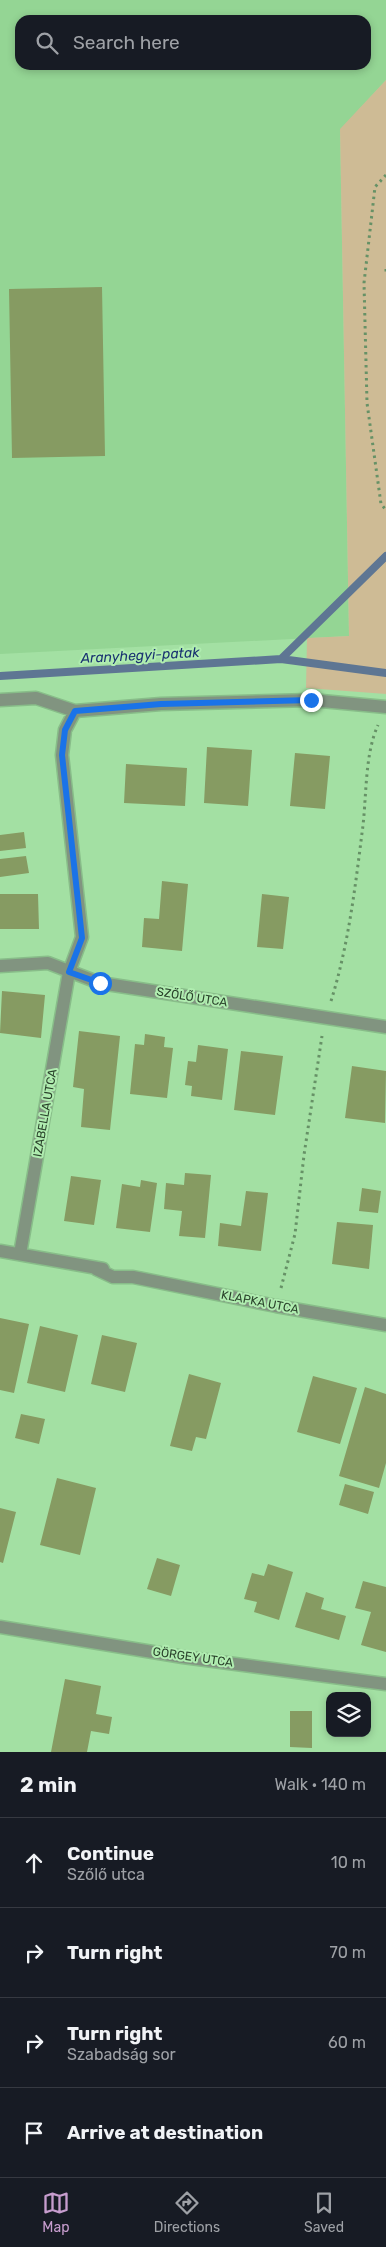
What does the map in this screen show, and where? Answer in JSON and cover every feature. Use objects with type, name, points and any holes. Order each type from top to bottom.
[{"type":"street","points":[[0,700],[36,698],[75,711],[161,704],[311,700],[386,707]]},
{"type":"street","name":"IZABELLA UTCA","points":[[20,1254],[69,972],[82,938],[62,755],[65,730],[75,711]]},
{"type":"street","name":"SZŐLŐ UTCA","points":[[0,966],[48,963],[100,983],[386,1027]]},
{"type":"street","name":"KLAPKA UTCA","points":[[0,1251],[96,1269],[113,1277],[134,1277],[276,1306],[386,1325]]},
{"type":"street","name":"GÖRGEY UTCA","points":[[0,1627],[183,1656],[386,1684]]},
{"type":"path","points":[[386,175],[375,187],[364,283],[367,403],[381,504],[386,510]]},
{"type":"path","points":[[386,269],[386,274]]},
{"type":"shaded area","points":[[0,0],[386,0],[386,80],[340,130],[349,636],[0,654]]},
{"type":"shaded area","points":[[386,80],[386,694],[306,688],[307,638],[349,636],[340,129]]},
{"type":"building","points":[[102,287],[105,456],[12,458],[9,289]]},
{"type":"building","points":[[207,747],[252,750],[248,806],[204,803]]},
{"type":"building","points":[[295,753],[330,756],[325,809],[290,806]]},
{"type":"building","points":[[126,764],[187,768],[185,806],[124,803]]},
{"type":"building","points":[[24,832],[26,848],[0,851],[0,835]]},
{"type":"building","points":[[26,856],[29,873],[0,877],[0,859]]},
{"type":"building","points":[[162,881],[188,884],[182,951],[142,947],[144,918],[159,919]]},
{"type":"building","points":[[0,894],[38,894],[39,929],[0,929]]},
{"type":"building","points":[[262,894],[289,897],[283,949],[257,947]]},
{"type":"building","points":[[2,991],[45,995],[41,1038],[0,1033]]},
{"type":"building","points":[[79,1031],[120,1036],[110,1130],[81,1127],[84,1089],[73,1087]]},
{"type":"building","points":[[145,1034],[165,1037],[164,1047],[173,1048],[167,1098],[130,1094],[135,1044],[144,1045]]},
{"type":"building","points":[[198,1045],[228,1049],[222,1100],[191,1096],[192,1086],[185,1085],[188,1061],[196,1062]]},
{"type":"building","points":[[241,1051],[283,1056],[275,1115],[234,1110]]},
{"type":"building","points":[[352,1066],[386,1071],[385,1123],[345,1118]]},
{"type":"building","points":[[185,1173],[211,1175],[205,1238],[179,1236],[182,1211],[164,1209],[166,1183],[184,1185]]},
{"type":"building","points":[[71,1176],[101,1180],[94,1225],[64,1221]]},
{"type":"building","points":[[141,1180],[157,1183],[150,1232],[116,1228],[122,1184],[140,1187]]},
{"type":"building","points":[[362,1188],[381,1191],[378,1213],[359,1211]]},
{"type":"building","points":[[246,1191],[268,1193],[261,1251],[218,1246],[220,1223],[241,1226]]},
{"type":"building","points":[[337,1222],[373,1225],[369,1269],[332,1264]]},
{"type":"building","points":[[0,1318],[29,1324],[14,1393],[0,1390]]},
{"type":"building","points":[[40,1326],[78,1335],[65,1392],[27,1383]]},
{"type":"building","points":[[102,1335],[137,1343],[125,1392],[91,1384]]},
{"type":"building","points":[[189,1374],[221,1383],[206,1439],[196,1437],[192,1451],[170,1446]]},
{"type":"building","points":[[313,1376],[357,1388],[340,1444],[297,1432]]},
{"type":"building","points":[[365,1387],[386,1394],[386,1463],[379,1488],[339,1476]]},
{"type":"building","points":[[21,1414],[45,1419],[39,1444],[15,1438]]},
{"type":"building","points":[[57,1478],[96,1488],[80,1555],[40,1545]]},
{"type":"building","points":[[345,1484],[374,1492],[368,1514],[339,1505]]},
{"type":"building","points":[[0,1508],[16,1512],[3,1563],[0,1562]]},
{"type":"building","points":[[157,1558],[180,1565],[171,1596],[147,1589]]},
{"type":"building","points":[[268,1564],[293,1572],[279,1620],[254,1612],[257,1602],[244,1599],[252,1573],[264,1576]]},
{"type":"building","points":[[363,1581],[386,1587],[386,1652],[361,1645],[371,1612],[355,1608]]},
{"type":"building","points":[[306,1592],[324,1598],[321,1609],[346,1616],[339,1640],[295,1627]]},
{"type":"building","points":[[65,1679],[101,1686],[96,1714],[112,1717],[109,1734],[91,1731],[87,1752],[51,1752]]},
{"type":"building","points":[[290,1711],[312,1711],[312,1748],[290,1747]]},
{"type":"waterway","name":"Aranyhegyi-patak","points":[[281,659],[386,556]]},
{"type":"waterway","name":"Aranyhegyi-patak","points":[[0,676],[281,659],[386,673]]},
{"type":"route","points":[[100,983],[69,972],[82,938],[62,755],[65,730],[75,711],[161,704],[311,700]]}]
